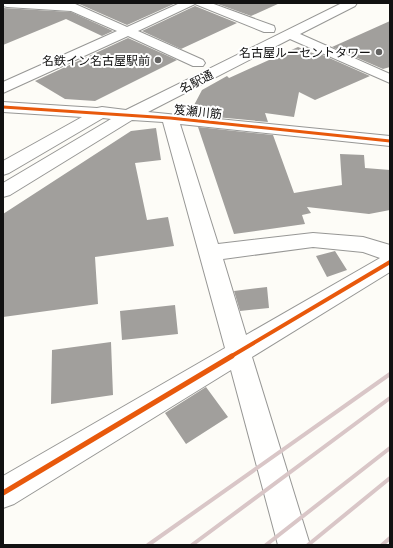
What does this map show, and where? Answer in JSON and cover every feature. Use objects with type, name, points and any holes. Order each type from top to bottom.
[{"type":"street","points":[[7,3],[73,7],[198,63]]},
{"type":"street","points":[[3,88],[190,3]]},
{"type":"street","points":[[200,3],[269,29]]},
{"type":"street","points":[[255,36],[330,3]]},
{"type":"street","name":"名駅通","points":[[3,191],[124,109],[289,34],[351,3]]},
{"type":"street","points":[[289,34],[390,79]]},
{"type":"street","name":"名駅通","points":[[184,70],[212,56]]},
{"type":"street","name":"笈瀬川筋","points":[[3,107],[99,113],[124,109],[170,118],[390,141]]},
{"type":"street","points":[[3,169],[99,113]]},
{"type":"street","points":[[170,118],[212,254],[238,353],[294,545]]},
{"type":"street","points":[[212,254],[313,240],[362,245],[390,253]]},
{"type":"street","points":[[3,493],[390,262]]},
{"type":"building","points":[[77,3],[176,3],[127,25]]},
{"type":"building","points":[[215,3],[280,3],[251,16]]},
{"type":"building","points":[[195,6],[237,23],[181,49],[142,31]]},
{"type":"building","points":[[3,8],[71,12],[113,31],[102,36],[66,19],[3,45]]},
{"type":"building","name":"名古屋ルーセントタワー","points":[[390,21],[390,67],[383,69],[332,47]]},
{"type":"building","points":[[128,38],[177,60],[95,101],[65,99],[35,81]]},
{"type":"building","points":[[298,47],[315,54],[318,53],[370,76],[315,100],[299,92],[294,117],[265,113],[268,122],[194,115],[192,109],[202,90],[227,76],[229,78]]},
{"type":"building","points":[[198,127],[273,135],[294,193],[342,185],[340,154],[364,155],[365,168],[390,170],[390,210],[369,214],[307,207],[311,213],[302,215],[305,224],[234,234]]},
{"type":"building","points":[[156,128],[161,160],[135,163],[147,220],[168,217],[174,246],[95,257],[98,304],[3,317],[3,214],[131,131]]},
{"type":"building","points":[[335,251],[347,270],[327,277],[316,256]]},
{"type":"building","points":[[267,287],[269,308],[240,311],[234,291]]},
{"type":"building","points":[[175,305],[178,334],[122,340],[120,311]]},
{"type":"building","points":[[111,342],[113,395],[51,404],[52,350]]},
{"type":"building","points":[[206,387],[228,417],[186,444],[165,413]]},
{"type":"railway","points":[[148,545],[390,374]]},
{"type":"railway","points":[[192,545],[390,398]]},
{"type":"railway","points":[[266,545],[390,448]]},
{"type":"railway","points":[[308,545],[390,478]]},
{"type":"railway","points":[[382,545],[390,538]]},
{"type":"cycle path","points":[[3,107],[170,118],[390,141]]},
{"type":"cycle path","points":[[3,493],[390,262]]},
{"type":"place","name":"名古屋ルーセントタワー","points":[[379,52]]},
{"type":"place","name":"名鉄イン名古屋駅前","points":[[158,60]]}]
